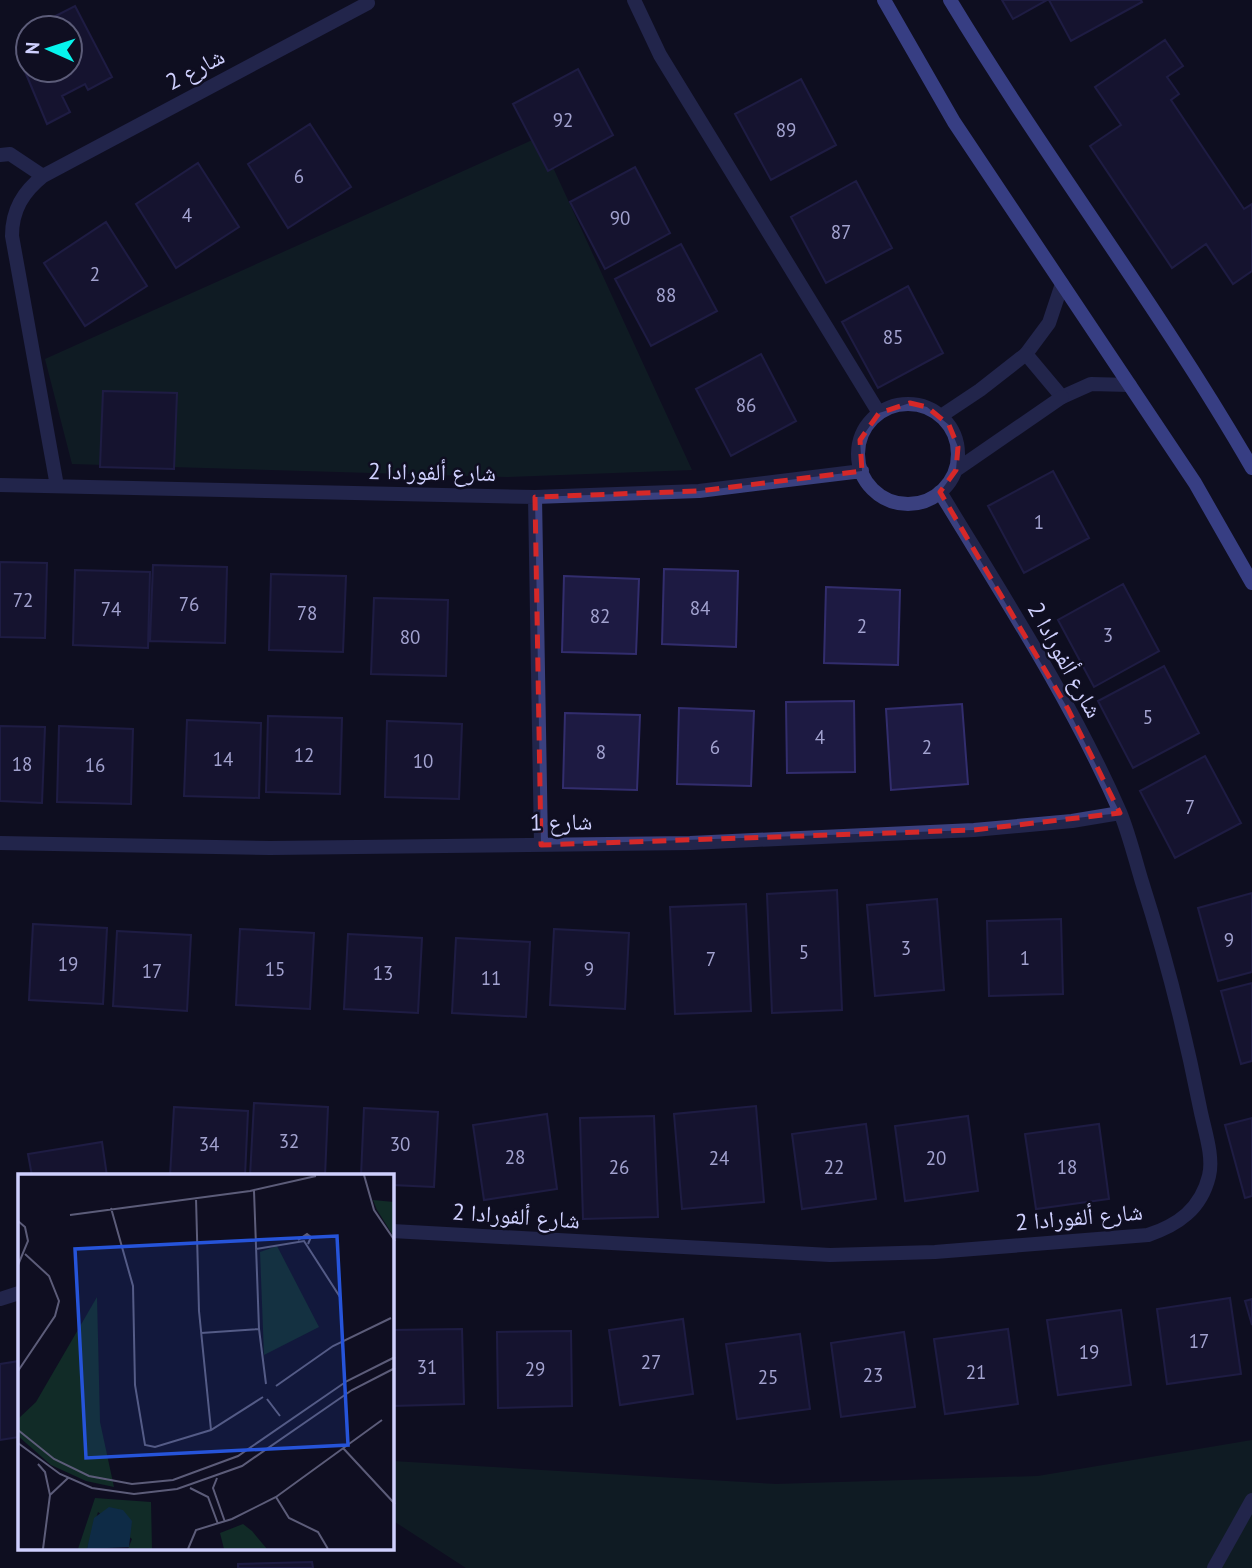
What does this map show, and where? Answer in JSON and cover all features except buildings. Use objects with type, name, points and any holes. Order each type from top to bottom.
[{"type":"street","points":[[634,0],[660,55],[879,413]]},
{"type":"street","points":[[884,0],[954,122],[1195,483],[1252,583]]},
{"type":"street","points":[[950,0],[1004,90],[1125,269],[1252,468]]},
{"type":"street","name":"شارع 2","points":[[57,486],[12,236],[16,209],[32,185],[43,176],[368,3]]},
{"type":"street","points":[[0,155],[10,154],[43,176]]},
{"type":"street","name":"شارع 2","points":[[0,220],[12,236]]},
{"type":"street","points":[[942,416],[1026,354],[1049,323],[1062,284]]},
{"type":"street","points":[[1026,354],[1062,397]]},
{"type":"street","points":[[956,470],[958,447],[949,425],[942,416],[927,407],[910,403],[879,413],[867,425],[860,440],[858,456],[862,471],[875,491],[896,502],[919,502],[940,492],[956,470],[1062,397],[1091,384],[1130,385]]},
{"type":"street","name":"شارع ألفورادا 2","points":[[0,485],[535,497],[699,491],[862,471]]},
{"type":"street","name":"شارع ألفورادا 2","points":[[394,1231],[830,1255],[935,1252],[1148,1235],[1170,1228],[1189,1214],[1203,1195],[1210,1174],[1208,1150],[1183,1026],[1157,928],[1120,813],[1068,709],[940,492]]},
{"type":"street","points":[[535,497],[541,845]]},
{"type":"street","name":"شارع 1","points":[[0,843],[270,848],[703,842],[948,832],[1060,823],[1120,813]]},
{"type":"street","points":[[0,1299],[18,1293]]},
{"type":"street","points":[[1214,1568],[1252,1500]]},
{"type":"highlighted area","points":[[910,403],[927,407],[949,425],[958,447],[956,470],[940,492],[1068,709],[1120,813],[974,830],[541,845],[535,497],[699,491],[862,471],[860,440],[879,413]]},
{"type":"green space","points":[[539,137],[692,470],[507,477],[72,464],[45,359]]},
{"type":"green space","points":[[1252,1440],[1252,1568],[466,1568],[394,1521],[394,1461],[776,1484],[1038,1476]]}]
